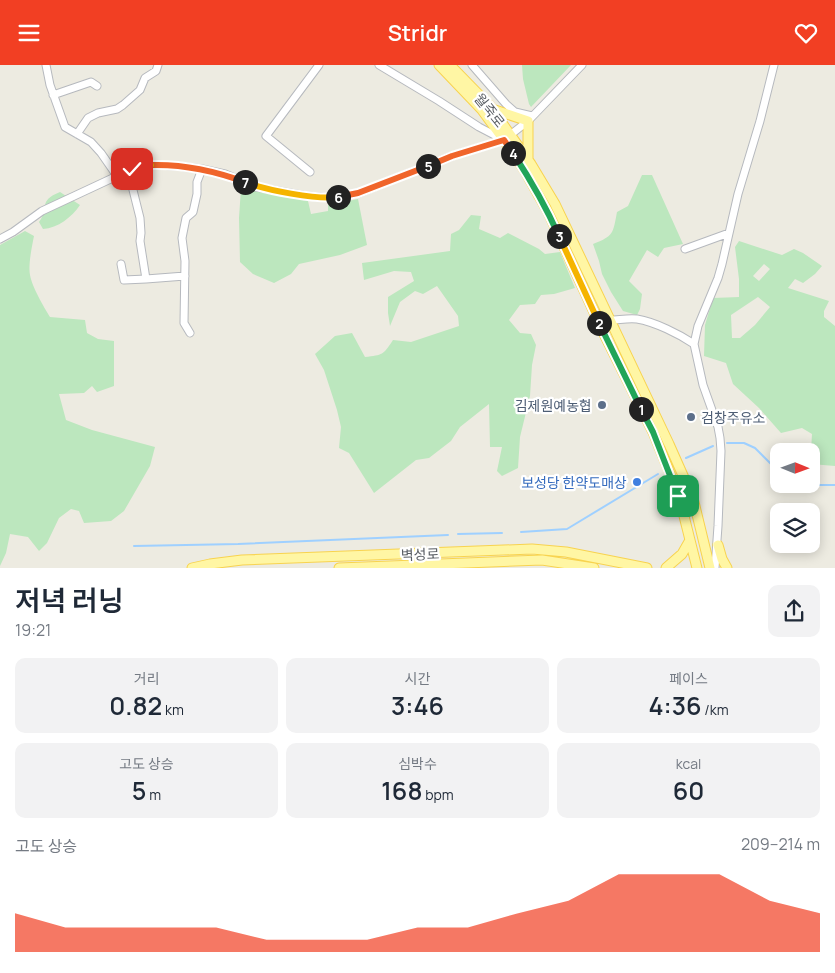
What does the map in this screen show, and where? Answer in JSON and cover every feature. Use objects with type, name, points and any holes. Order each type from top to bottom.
[{"type":"main road","name":"월죽로","points":[[439,65],[528,160],[554,204],[693,498],[710,568]]},
{"type":"main road","name":"월죽로","points":[[450,65],[492,109],[548,212],[604,334],[653,432],[678,496],[697,568]]},
{"type":"main road","points":[[492,109],[530,118],[528,160]]},
{"type":"main road","points":[[666,568],[682,554],[690,540]]},
{"type":"main road","points":[[718,545],[727,568]]},
{"type":"main road","name":"벽성로","points":[[192,568],[242,561],[532,549],[566,552],[647,568]]},
{"type":"main road","name":"벽성로","points":[[340,568],[542,560],[594,568]]},
{"type":"street","points":[[46,65],[65,127],[91,142],[117,176]]},
{"type":"street","points":[[77,134],[88,119],[98,113],[117,109],[123,105],[140,90],[146,78],[156,71],[158,65]]},
{"type":"street","points":[[310,172],[266,136],[319,65]]},
{"type":"street","points":[[380,65],[479,127],[507,138]]},
{"type":"street","points":[[472,65],[506,104],[515,112],[530,118]]},
{"type":"street","points":[[0,239],[42,211],[128,170],[153,165],[202,169],[256,187],[307,196],[332,198],[358,193],[452,156],[507,138],[530,118],[582,65]]},
{"type":"street","points":[[715,568],[718,545],[720,438],[703,385],[694,344],[698,326],[718,278],[738,194],[760,121],[774,65]]},
{"type":"street","points":[[54,95],[91,82],[97,86]]},
{"type":"street","points":[[190,333],[184,323],[185,261],[182,238],[186,218],[193,211],[197,194],[197,182],[202,169]]},
{"type":"street","points":[[128,170],[140,218],[140,241],[146,279]]},
{"type":"street","points":[[685,249],[729,233]]},
{"type":"street","points":[[121,264],[124,280],[185,276]]},
{"type":"street","points":[[610,320],[636,319],[650,322],[680,335],[694,344]]},
{"type":"green space","points":[[522,65],[571,65],[531,107],[523,79]]},
{"type":"green space","points":[[642,175],[652,175],[683,244],[664,248],[658,257],[647,250],[629,281],[642,294],[640,309],[637,315],[623,311],[611,292],[602,274],[593,244],[609,236],[615,225],[617,212],[628,206]]},
{"type":"green space","points":[[241,188],[267,191],[308,201],[311,214],[328,211],[328,205],[358,199],[367,245],[340,255],[299,264],[291,274],[274,283],[253,274],[240,262],[239,218]]},
{"type":"green space","points":[[60,192],[80,205],[64,221],[54,227],[43,229],[39,222],[44,213],[46,202],[53,195]]},
{"type":"green space","points":[[471,215],[481,216],[479,229],[500,238],[508,233],[545,254],[560,252],[575,288],[554,294],[541,295],[535,304],[520,305],[509,320],[520,333],[531,334],[536,345],[532,365],[530,396],[520,437],[518,468],[502,476],[497,471],[502,447],[490,447],[489,404],[460,427],[451,441],[429,458],[416,460],[374,493],[349,453],[339,448],[341,427],[337,410],[324,370],[315,354],[335,336],[352,333],[365,357],[376,356],[382,353],[393,340],[411,342],[459,326],[458,316],[437,286],[423,294],[415,291],[400,302],[390,326],[388,297],[414,281],[411,272],[394,271],[364,280],[362,263],[450,251],[451,234],[459,230]]},
{"type":"green space","points":[[25,231],[34,236],[30,255],[31,280],[50,317],[85,320],[87,333],[98,339],[114,341],[114,386],[97,392],[92,386],[84,393],[59,394],[66,420],[92,430],[155,447],[150,466],[124,511],[111,521],[84,523],[79,511],[71,509],[59,518],[47,543],[39,551],[28,537],[10,534],[6,553],[0,566],[0,245]]},
{"type":"green space","points":[[739,241],[782,255],[794,249],[822,266],[803,283],[795,279],[788,288],[829,301],[824,311],[824,317],[835,326],[835,466],[820,465],[820,443],[811,443],[812,434],[802,428],[781,433],[759,408],[733,384],[726,363],[704,356],[705,325],[713,298],[739,297],[735,247]],"holes":[[[764,264],[770,269],[759,281],[753,276]],[[758,297],[770,307],[755,325],[740,338],[732,338],[731,315]]]},
{"type":"waterway","points":[[727,443],[744,443],[755,448],[770,463]]},
{"type":"waterway","points":[[686,458],[713,446]]},
{"type":"waterway","points":[[521,532],[567,529],[658,474]]},
{"type":"waterway","points":[[820,485],[835,485]]},
{"type":"waterway","points":[[458,534],[502,533]]},
{"type":"waterway","points":[[134,546],[238,544],[448,535]]},
{"type":"place","name":"김제원예농협","points":[[602,405]]},
{"type":"place","name":"검창주유소","points":[[691,417]]},
{"type":"place","name":"보성당 한약도매상","points":[[637,482]]},
{"type":"route","points":[[132,169],[153,165],[202,169],[256,187],[307,196],[332,198],[358,193],[452,156],[504,140],[525,171],[548,212],[604,334],[653,432],[678,496]]}]
